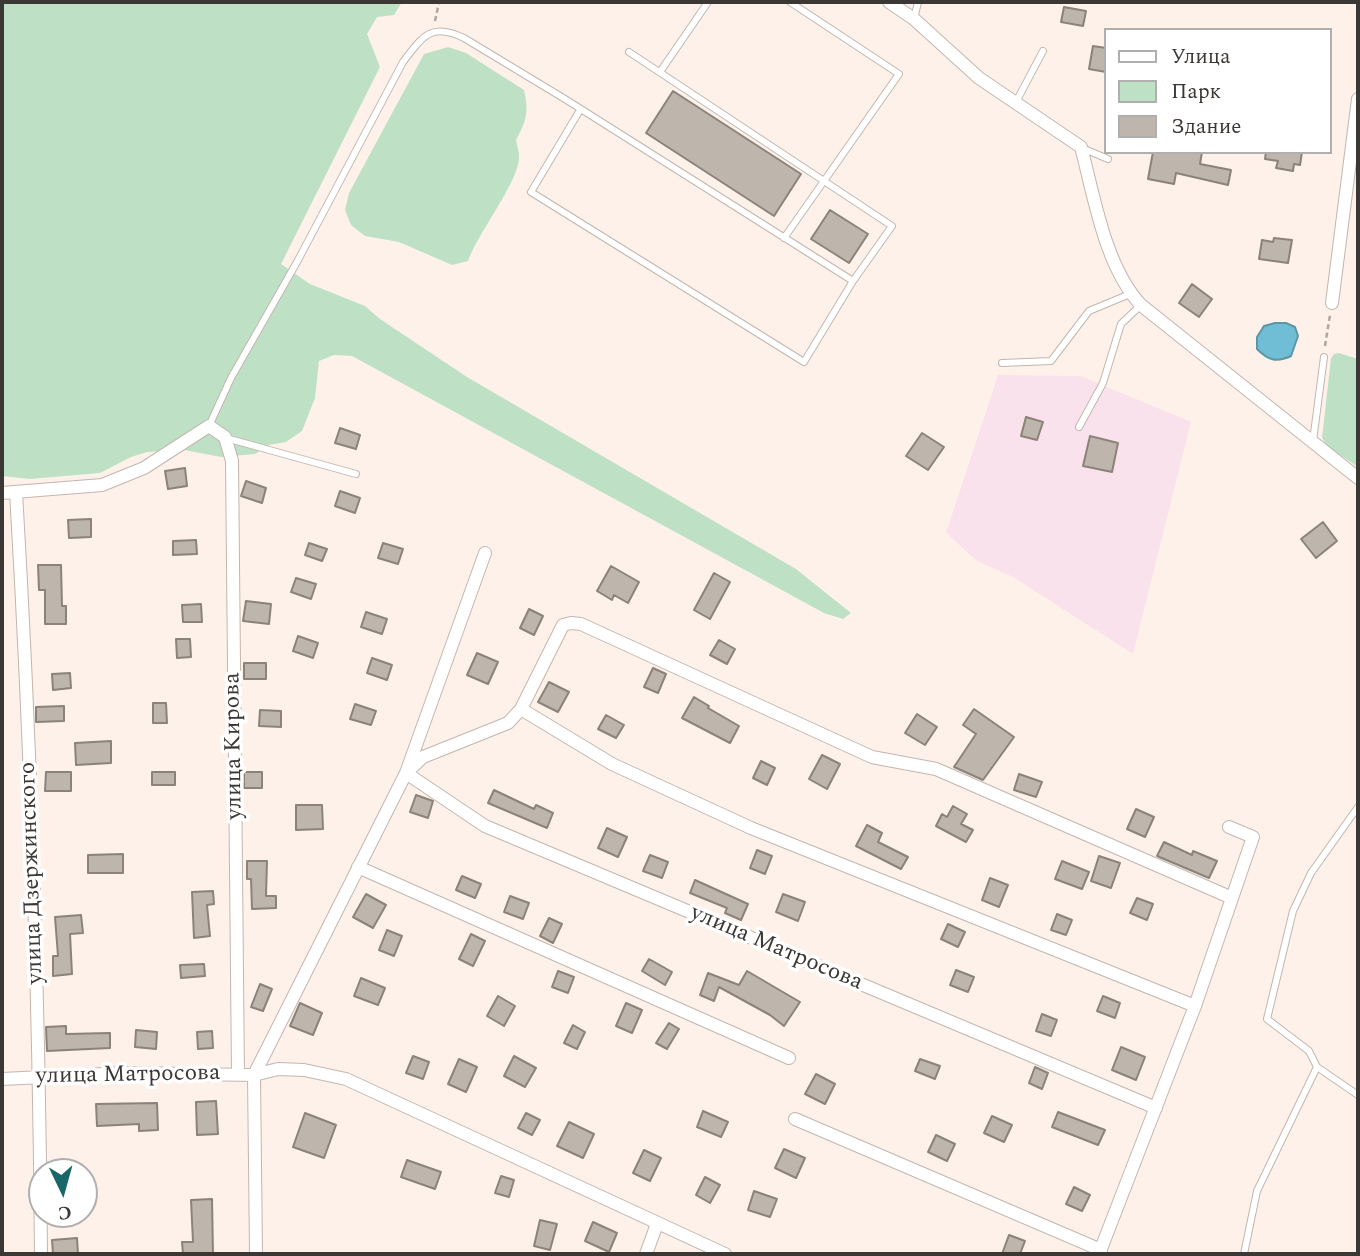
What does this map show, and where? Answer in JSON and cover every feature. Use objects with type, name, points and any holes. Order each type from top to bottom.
[{"type":"street","points":[[890,2],[914,19],[979,78],[1081,147],[1110,251],[1130,294],[1140,305],[1358,478]]},
{"type":"street","points":[[1332,303],[1358,99]]},
{"type":"street","points":[[2,493],[102,485],[144,468],[209,426],[225,437]]},
{"type":"street","name":"улица Кирова","points":[[225,437],[232,461],[238,1074]]},
{"type":"street","name":"улица Дзержинского","points":[[16,492],[26,668],[39,1078],[41,1254]]},
{"type":"street","name":"улица Матросова","points":[[254,1074],[406,772],[485,553]]},
{"type":"street","name":"улица Матросова","points":[[406,772],[423,757],[508,723],[521,709],[564,625],[581,624],[872,757],[936,769],[1232,898]]},
{"type":"street","points":[[521,709],[612,764],[751,828],[1195,1006]]},
{"type":"street","name":"улица Матросова","points":[[406,772],[485,826],[1156,1108]]},
{"type":"street","points":[[795,1119],[1100,1252],[1195,1006],[1253,837],[1229,827]]},
{"type":"street","points":[[358,867],[789,1058]]},
{"type":"street","name":"улица Матросова","points":[[2,1079],[125,1073],[254,1074],[278,1069],[304,1070],[346,1079],[724,1254]]},
{"type":"street","points":[[254,1074],[256,1254]]},
{"type":"street","points":[[646,1254],[657,1224]]},
{"type":"lane","points":[[660,72],[708,2]]},
{"type":"lane","points":[[784,238],[899,74],[790,2]]},
{"type":"lane","points":[[914,19],[918,2]]},
{"type":"lane","points":[[209,426],[231,379],[297,262],[403,62],[423,36],[434,31],[449,31],[464,38],[853,281]]},
{"type":"lane","points":[[1016,102],[1043,51]]},
{"type":"lane","points":[[580,110],[531,192],[804,362],[853,281],[892,226],[629,52]]},
{"type":"lane","points":[[1081,147],[1108,159]]},
{"type":"lane","points":[[1002,363],[1051,361],[1089,311],[1130,294]]},
{"type":"lane","points":[[1079,427],[1102,383],[1121,324],[1140,305]]},
{"type":"lane","points":[[1312,443],[1324,357]]},
{"type":"lane","points":[[225,437],[356,474]]},
{"type":"lane","points":[[1358,807],[1311,873],[1293,911],[1267,1019],[1309,1051],[1317,1066],[1358,1095]]},
{"type":"lane","points":[[1244,1254],[1257,1191],[1317,1066]]},
{"type":"path","points":[[434,31],[439,2]]},
{"type":"path","points":[[1324,357],[1332,303]]},
{"type":"shaded area","points":[[998,375],[1081,376],[1191,422],[1133,654],[1013,577],[977,561],[946,533]]},
{"type":"green space","points":[[2,2],[402,2],[394,15],[377,17],[367,34],[380,67],[281,264],[310,284],[365,306],[380,319],[467,377],[796,569],[851,613],[843,619],[824,613],[352,356],[334,355],[319,361],[315,398],[302,431],[286,442],[269,445],[255,454],[221,457],[184,450],[147,452],[100,473],[30,479],[2,476]]},
{"type":"green space","points":[[448,47],[466,53],[524,90],[527,110],[516,140],[519,156],[513,179],[468,261],[452,265],[399,242],[365,236],[351,225],[345,210],[349,193],[424,54]]},
{"type":"green space","points":[[1339,353],[1358,359],[1358,467],[1327,446],[1322,438],[1331,358]]},
{"type":"water","points":[[1286,323],[1295,327],[1298,336],[1291,356],[1277,360],[1265,356],[1257,349],[1257,337],[1264,326]]},
{"type":"building","points":[[1064,7],[1086,11],[1083,26],[1061,22]]},
{"type":"building","points":[[1093,46],[1104,48],[1104,72],[1089,69]]},
{"type":"building","points":[[673,91],[801,174],[774,216],[646,133]]},
{"type":"building","points":[[1153,154],[1202,154],[1200,164],[1231,170],[1228,185],[1176,173],[1174,184],[1148,179]]},
{"type":"building","points":[[1266,154],[1302,154],[1300,165],[1294,164],[1293,171],[1276,168],[1278,161],[1265,159]]},
{"type":"building","points":[[830,210],[868,234],[849,263],[811,239]]},
{"type":"building","points":[[1274,238],[1292,240],[1288,263],[1259,259],[1262,240],[1273,242]]},
{"type":"building","points":[[1192,284],[1212,299],[1199,317],[1179,303]]},
{"type":"building","points":[[1026,417],[1043,422],[1037,440],[1021,436]]},
{"type":"building","points":[[340,428],[360,435],[356,449],[335,443]]},
{"type":"building","points":[[922,433],[944,447],[928,470],[906,456]]},
{"type":"building","points":[[1090,436],[1118,443],[1112,472],[1083,466]]},
{"type":"building","points":[[185,468],[187,486],[168,489],[165,471]]},
{"type":"building","points":[[246,481],[266,488],[262,503],[241,496]]},
{"type":"building","points":[[340,491],[360,498],[355,513],[335,506]]},
{"type":"building","points":[[91,519],[91,537],[69,538],[68,520]]},
{"type":"building","points":[[1323,522],[1337,541],[1316,558],[1301,539]]},
{"type":"building","points":[[196,540],[197,554],[173,555],[173,541]]},
{"type":"building","points":[[309,543],[327,549],[322,561],[305,555]]},
{"type":"building","points":[[383,543],[403,549],[398,564],[378,558]]},
{"type":"building","points":[[38,565],[61,565],[62,606],[66,606],[66,624],[45,624],[45,590],[39,590]]},
{"type":"building","points":[[611,566],[639,582],[628,603],[614,595],[612,600],[597,591]]},
{"type":"building","points":[[714,573],[730,582],[710,619],[694,610]]},
{"type":"building","points":[[296,578],[316,584],[311,599],[291,592]]},
{"type":"building","points":[[246,601],[271,604],[269,624],[243,621]]},
{"type":"building","points":[[201,604],[202,622],[183,622],[182,605]]},
{"type":"building","points":[[529,609],[543,616],[534,635],[520,628]]},
{"type":"building","points":[[366,612],[387,619],[382,634],[361,627]]},
{"type":"building","points":[[298,636],[318,643],[313,658],[293,651]]},
{"type":"building","points":[[176,639],[190,639],[191,657],[177,658]]},
{"type":"building","points":[[719,640],[735,649],[727,664],[710,655]]},
{"type":"building","points":[[477,653],[498,662],[488,684],[467,675]]},
{"type":"building","points":[[372,658],[392,665],[387,680],[367,673]]},
{"type":"building","points":[[244,663],[266,663],[266,679],[244,679]]},
{"type":"building","points":[[653,668],[666,674],[658,693],[644,687]]},
{"type":"building","points":[[70,673],[71,688],[53,690],[52,674]]},
{"type":"building","points":[[549,682],[569,692],[558,712],[538,702]]},
{"type":"building","points":[[694,697],[739,726],[730,743],[682,718]]},
{"type":"building","points":[[153,703],[166,703],[167,723],[153,723]]},
{"type":"building","points":[[355,704],[376,711],[371,725],[350,719]]},
{"type":"building","points":[[64,706],[64,721],[36,722],[36,707]]},
{"type":"building","points":[[974,709],[1014,737],[983,780],[954,767],[976,734],[963,725]]},
{"type":"building","points":[[260,710],[281,711],[281,727],[259,726]]},
{"type":"building","points":[[917,714],[937,727],[925,745],[905,733]]},
{"type":"building","points":[[606,715],[624,725],[616,738],[598,729]]},
{"type":"building","points":[[111,741],[111,763],[76,765],[75,743]]},
{"type":"building","points":[[822,755],[840,764],[827,789],[809,779]]},
{"type":"building","points":[[761,761],[775,768],[767,785],[753,778]]},
{"type":"building","points":[[46,772],[71,772],[71,791],[45,791]]},
{"type":"building","points":[[152,772],[175,772],[175,785],[152,785]]},
{"type":"building","points":[[244,772],[262,772],[262,788],[244,788]]},
{"type":"building","points":[[1019,774],[1042,782],[1036,797],[1014,790]]},
{"type":"building","points":[[494,790],[534,809],[536,805],[553,813],[547,828],[488,803]]},
{"type":"building","points":[[416,795],[433,801],[428,818],[410,812]]},
{"type":"building","points":[[296,805],[322,805],[323,829],[296,830]]},
{"type":"building","points":[[953,806],[967,814],[961,824],[973,830],[966,842],[936,826],[942,814],[947,817]]},
{"type":"building","points":[[1136,809],[1154,817],[1145,837],[1127,829]]},
{"type":"building","points":[[867,825],[882,833],[878,842],[908,857],[901,869],[856,846]]},
{"type":"building","points":[[607,828],[627,837],[618,857],[598,848]]},
{"type":"building","points":[[1164,842],[1192,855],[1193,851],[1217,861],[1209,878],[1157,856]]},
{"type":"building","points":[[757,850],[772,856],[765,874],[750,868]]},
{"type":"building","points":[[123,854],[123,873],[88,873],[88,855]]},
{"type":"building","points":[[650,855],[668,862],[662,878],[643,871]]},
{"type":"building","points":[[1099,856],[1120,863],[1111,888],[1091,881]]},
{"type":"building","points":[[247,861],[267,861],[266,896],[276,896],[276,908],[252,909],[251,879],[247,879]]},
{"type":"building","points":[[1062,861],[1089,872],[1082,889],[1055,879]]},
{"type":"building","points":[[462,876],[481,884],[475,898],[456,890]]},
{"type":"building","points":[[990,878],[1008,885],[999,907],[982,900]]},
{"type":"building","points":[[695,880],[748,904],[741,920],[725,913],[727,908],[690,893]]},
{"type":"building","points":[[213,891],[214,904],[207,905],[210,936],[194,938],[192,892]]},
{"type":"building","points":[[366,894],[386,905],[373,928],[353,917]]},
{"type":"building","points":[[783,894],[805,902],[798,921],[776,912]]},
{"type":"building","points":[[510,896],[529,903],[523,919],[504,912]]},
{"type":"building","points":[[1137,898],[1153,904],[1147,920],[1130,913]]},
{"type":"building","points":[[1057,914],[1072,920],[1066,935],[1051,930]]},
{"type":"building","points":[[81,915],[83,933],[70,934],[72,974],[53,976],[53,956],[58,956],[55,917]]},
{"type":"building","points":[[549,918],[562,924],[553,943],[540,936]]},
{"type":"building","points":[[948,924],[965,932],[958,947],[941,939]]},
{"type":"building","points":[[387,930],[402,936],[394,956],[379,950]]},
{"type":"building","points":[[471,934],[485,941],[473,966],[459,959]]},
{"type":"building","points":[[649,959],[672,972],[665,985],[642,971]]},
{"type":"building","points":[[204,964],[205,976],[181,978],[180,965]]},
{"type":"building","points":[[956,970],[974,977],[968,992],[950,985]]},
{"type":"building","points":[[558,971],[574,977],[568,993],[552,987]]},
{"type":"building","points":[[747,971],[800,1002],[784,1026],[770,1015],[719,987],[714,1001],[700,995],[708,973],[739,985]]},
{"type":"building","points":[[361,978],[385,988],[378,1005],[354,996]]},
{"type":"building","points":[[260,984],[272,989],[263,1011],[251,1007]]},
{"type":"building","points":[[498,996],[515,1006],[504,1026],[487,1016]]},
{"type":"building","points":[[1103,996],[1120,1003],[1115,1018],[1097,1011]]},
{"type":"building","points":[[300,1003],[322,1013],[313,1035],[290,1026]]},
{"type":"building","points":[[626,1003],[642,1010],[632,1033],[616,1026]]},
{"type":"building","points":[[1042,1014],[1057,1020],[1051,1036],[1036,1031]]},
{"type":"building","points":[[669,1023],[679,1029],[667,1049],[656,1043]]},
{"type":"building","points":[[573,1025],[585,1032],[577,1049],[564,1043]]},
{"type":"building","points":[[66,1026],[66,1034],[110,1033],[110,1048],[47,1051],[46,1027]]},
{"type":"building","points":[[136,1030],[157,1032],[156,1049],[135,1047]]},
{"type":"building","points":[[212,1031],[213,1048],[198,1049],[197,1032]]},
{"type":"building","points":[[1121,1047],[1145,1057],[1136,1080],[1112,1070]]},
{"type":"building","points":[[413,1056],[429,1062],[423,1079],[406,1073]]},
{"type":"building","points":[[514,1056],[536,1068],[525,1087],[504,1076]]},
{"type":"building","points":[[459,1059],[477,1067],[466,1092],[448,1084]]},
{"type":"building","points":[[920,1059],[940,1066],[935,1079],[915,1071]]},
{"type":"building","points":[[1035,1067],[1048,1073],[1042,1089],[1029,1083]]},
{"type":"building","points":[[816,1074],[835,1084],[825,1104],[805,1094]]},
{"type":"building","points":[[216,1101],[218,1134],[197,1135],[196,1102]]},
{"type":"building","points":[[157,1103],[158,1130],[139,1131],[139,1124],[97,1126],[96,1104]]},
{"type":"building","points":[[703,1111],[728,1122],[721,1137],[697,1127]]},
{"type":"building","points":[[1058,1112],[1105,1130],[1098,1145],[1052,1127]]},
{"type":"building","points":[[305,1113],[336,1125],[324,1158],[293,1147]]},
{"type":"building","points":[[526,1113],[540,1120],[532,1135],[518,1128]]},
{"type":"building","points":[[992,1116],[1012,1125],[1004,1142],[984,1133]]},
{"type":"building","points":[[569,1122],[594,1134],[583,1158],[557,1146]]},
{"type":"building","points":[[936,1135],[955,1144],[947,1161],[928,1152]]},
{"type":"building","points":[[784,1149],[805,1158],[796,1178],[775,1168]]},
{"type":"building","points":[[644,1150],[661,1158],[650,1181],[633,1173]]},
{"type":"building","points":[[407,1160],[441,1172],[435,1189],[401,1177]]},
{"type":"building","points":[[501,1176],[514,1180],[509,1197],[495,1193]]},
{"type":"building","points":[[705,1177],[720,1185],[710,1203],[696,1195]]},
{"type":"building","points":[[1074,1187],[1090,1195],[1082,1211],[1066,1204]]},
{"type":"building","points":[[754,1191],[777,1199],[770,1217],[748,1210]]},
{"type":"building","points":[[212,1199],[213,1254],[183,1254],[182,1242],[193,1242],[191,1200]]},
{"type":"building","points":[[540,1220],[557,1224],[550,1250],[534,1246]]},
{"type":"building","points":[[593,1222],[617,1233],[609,1252],[585,1241]]},
{"type":"building","points":[[1009,1235],[1025,1241],[1020,1254],[1002,1254]]},
{"type":"building","points":[[77,1238],[78,1254],[53,1254],[52,1240]]}]
